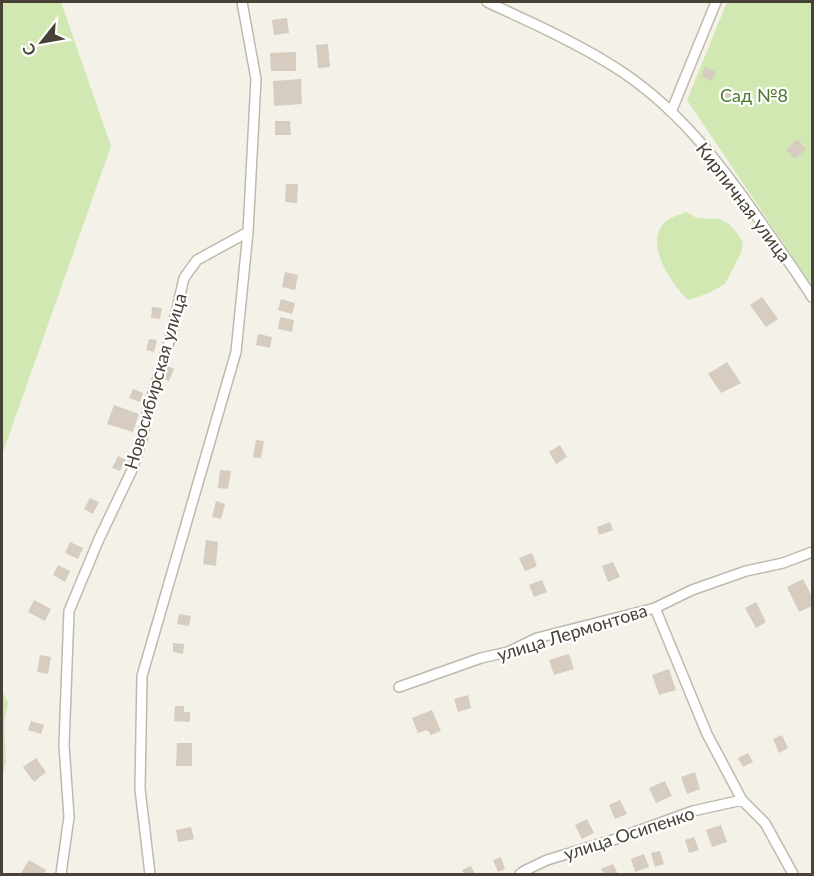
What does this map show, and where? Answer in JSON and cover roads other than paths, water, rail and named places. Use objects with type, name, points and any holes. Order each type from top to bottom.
[{"type":"street","points":[[150,874],[140,789],[142,676],[236,352],[248,232],[255,79],[242,2]]},
{"type":"street","name":"Кирпичная улица","points":[[487,2],[549,31],[614,66],[671,112],[726,173],[813,297]]},
{"type":"street","points":[[671,112],[716,2]]},
{"type":"street","name":"Новосибирская улица","points":[[61,874],[69,817],[64,745],[69,611],[99,539],[132,470],[170,339],[184,278],[197,260],[248,232]]},
{"type":"street","name":"улица Лермонтова","points":[[399,687],[482,658],[508,652],[537,638],[655,608],[692,590],[746,571],[783,563],[813,552]]},
{"type":"street","points":[[655,608],[707,734],[741,800],[765,823],[793,874]]},
{"type":"street","name":"улица Осипенко","points":[[520,874],[548,860],[693,811],[741,800]]},
{"type":"park label","name":"Сад №8","points":[[754,95]]}]
